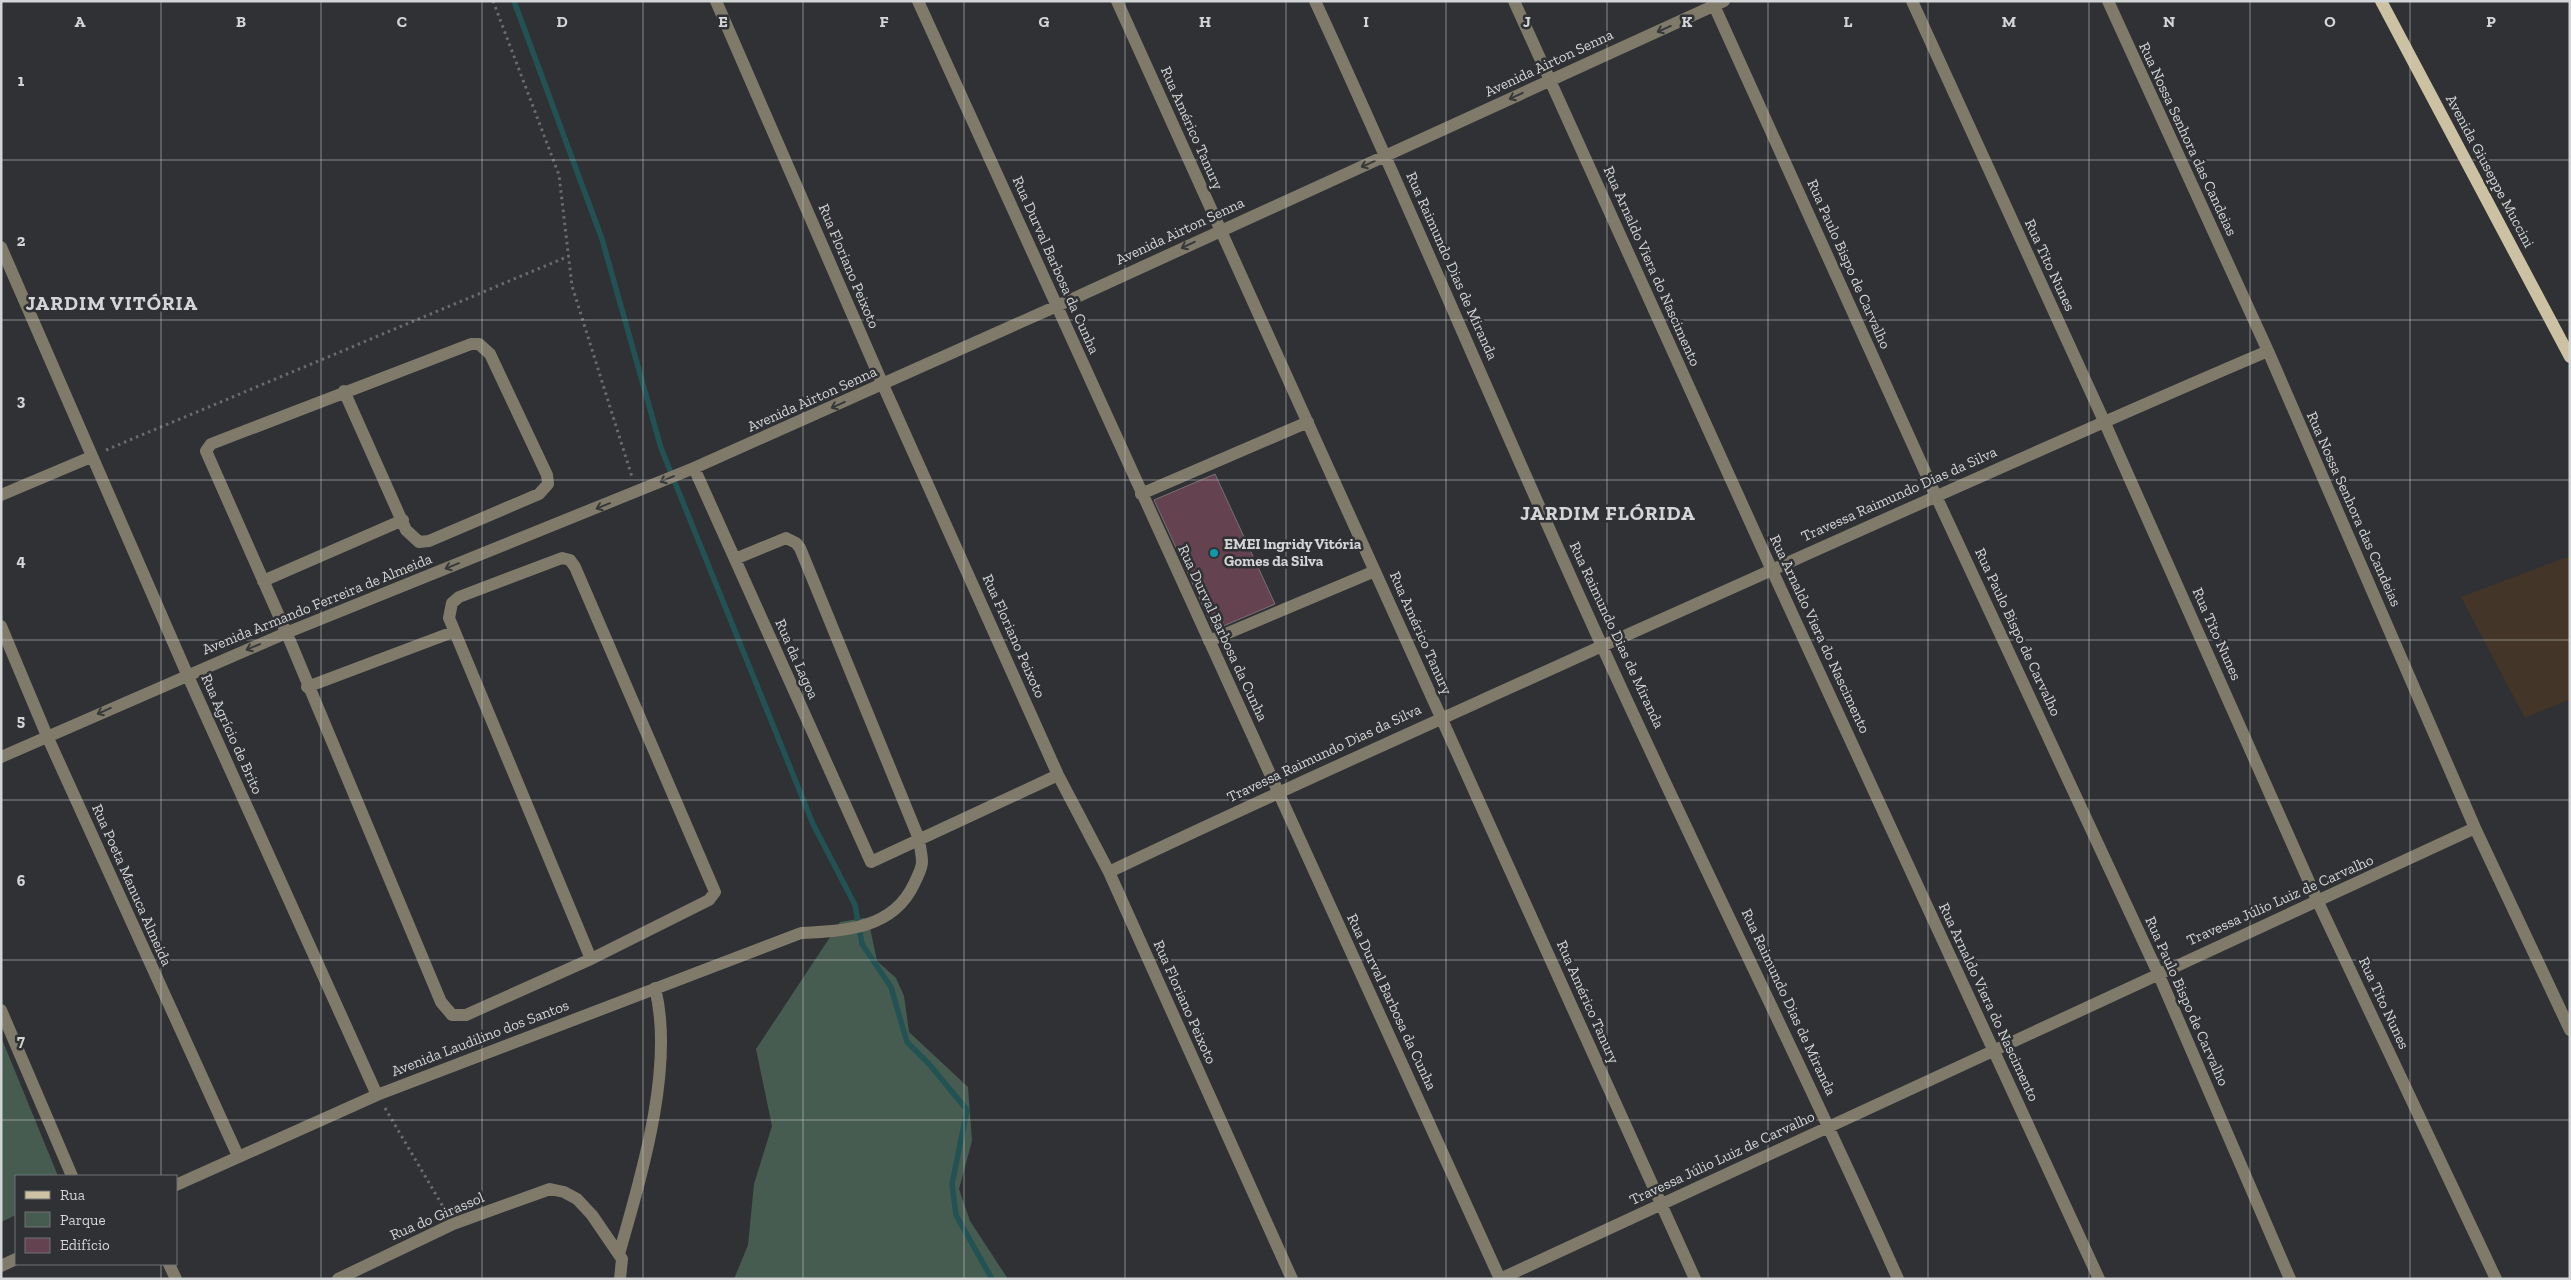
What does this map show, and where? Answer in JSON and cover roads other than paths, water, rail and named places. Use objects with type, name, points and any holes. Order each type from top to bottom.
[{"type":"main road","name":"Avenida Giuseppe Muccini","points":[[2381,1],[2570,357]]},
{"type":"street","name":"Rua Floriano Peixoto","points":[[716,1],[883,385],[1058,775],[1109,872],[1292,1279]]},
{"type":"street","name":"Rua Durval Barbosa da Cunha","points":[[918,1],[1500,1279]]},
{"type":"street","name":"Rua Américo Tanury","points":[[1117,1],[1695,1279]]},
{"type":"street","name":"Rua Raimundo Dias de Miranda","points":[[1315,1],[1386,155],[1602,647],[1830,1126],[1898,1279]]},
{"type":"street","name":"Rua Arnaldo Viera do Nascimento","points":[[1514,1],[2099,1279]]},
{"type":"street","name":"Rua Tito Nunes","points":[[1912,1],[2104,421],[2318,902],[2496,1279]]},
{"type":"street","name":"Rua Nossa Senhora das Candeias","points":[[2108,1],[2268,351],[2475,828],[2570,1030]]},
{"type":"street","name":"Avenida Airton Senna","points":[[642,490],[883,385],[1717,3]]},
{"type":"street","name":"Rua Paulo Bispo de Carvalho","points":[[1717,3],[1936,496],[2158,973],[2290,1279]]},
{"type":"street","name":"Rua Agrício de Brito","points":[[1,247],[91,457],[376,1095]]},
{"type":"street","points":[[344,391],[403,520],[412,538],[419,542],[430,541],[539,494],[548,484],[547,475],[490,354],[479,344],[471,344],[344,391],[210,444],[206,451],[286,633],[447,1011],[452,1015],[466,1015],[591,959],[709,900],[715,892],[575,567],[570,560],[562,558],[459,597],[448,610],[453,632],[591,959]]},
{"type":"street","name":"Travessa Raimundo Dias da Silva","points":[[1109,872],[1441,717],[1602,647],[1772,568],[2104,421],[2268,351]]},
{"type":"street","points":[[1141,494],[1308,422]]},
{"type":"street","points":[[1,495],[91,457]]},
{"type":"street","name":"Rua da Lagoa","points":[[690,470],[735,559],[852,824],[871,862],[919,840]]},
{"type":"street","name":"Avenida Armando Ferreira de Almeida","points":[[1,756],[187,674],[642,490]]},
{"type":"street","points":[[263,581],[403,520]]},
{"type":"street","points":[[735,559],[786,538],[796,542],[800,548],[919,840],[1058,775]]},
{"type":"street","points":[[1209,641],[1375,571]]},
{"type":"street","name":"Rua Poeta Manuca Almeida","points":[[1,626],[47,736],[238,1156]]},
{"type":"street","points":[[307,686],[453,632]]},
{"type":"street","name":"Travessa Júlio Luiz de Carvalho","points":[[1500,1279],[2475,828]]},
{"type":"street","name":"Avenida Laudilino dos Santos","points":[[178,1184],[376,1095],[800,932],[825,932],[880,920],[895,910],[908,895],[923,865],[919,840]]},
{"type":"street","points":[[620,1279],[622,1259],[619,1254],[641,1177],[658,1086],[662,1042],[661,1012],[655,988]]},
{"type":"street","points":[[1,1010],[72,1175]]},
{"type":"street","name":"Rua do Girassol","points":[[338,1279],[454,1224],[550,1189],[564,1192],[576,1199],[592,1215],[619,1254]]},
{"type":"street","points":[[1,1266],[15,1259]]},
{"type":"street","points":[[170,1265],[176,1279]]},
{"type":"waterway","points":[[514,1],[602,239],[661,448],[813,824],[855,905],[862,944],[891,987],[907,1042],[930,1065],[967,1110],[952,1184],[956,1215],[992,1279]]},
{"type":"place","name":"EMEI lngridy Vitória Gomes da Silva","points":[[1214,553]]},
{"type":"district","name":"JARDIM VITÓRIA","points":[[112,303]]},
{"type":"district","name":"JARDIM FLÓRIDA","points":[[1608,513]]}]
